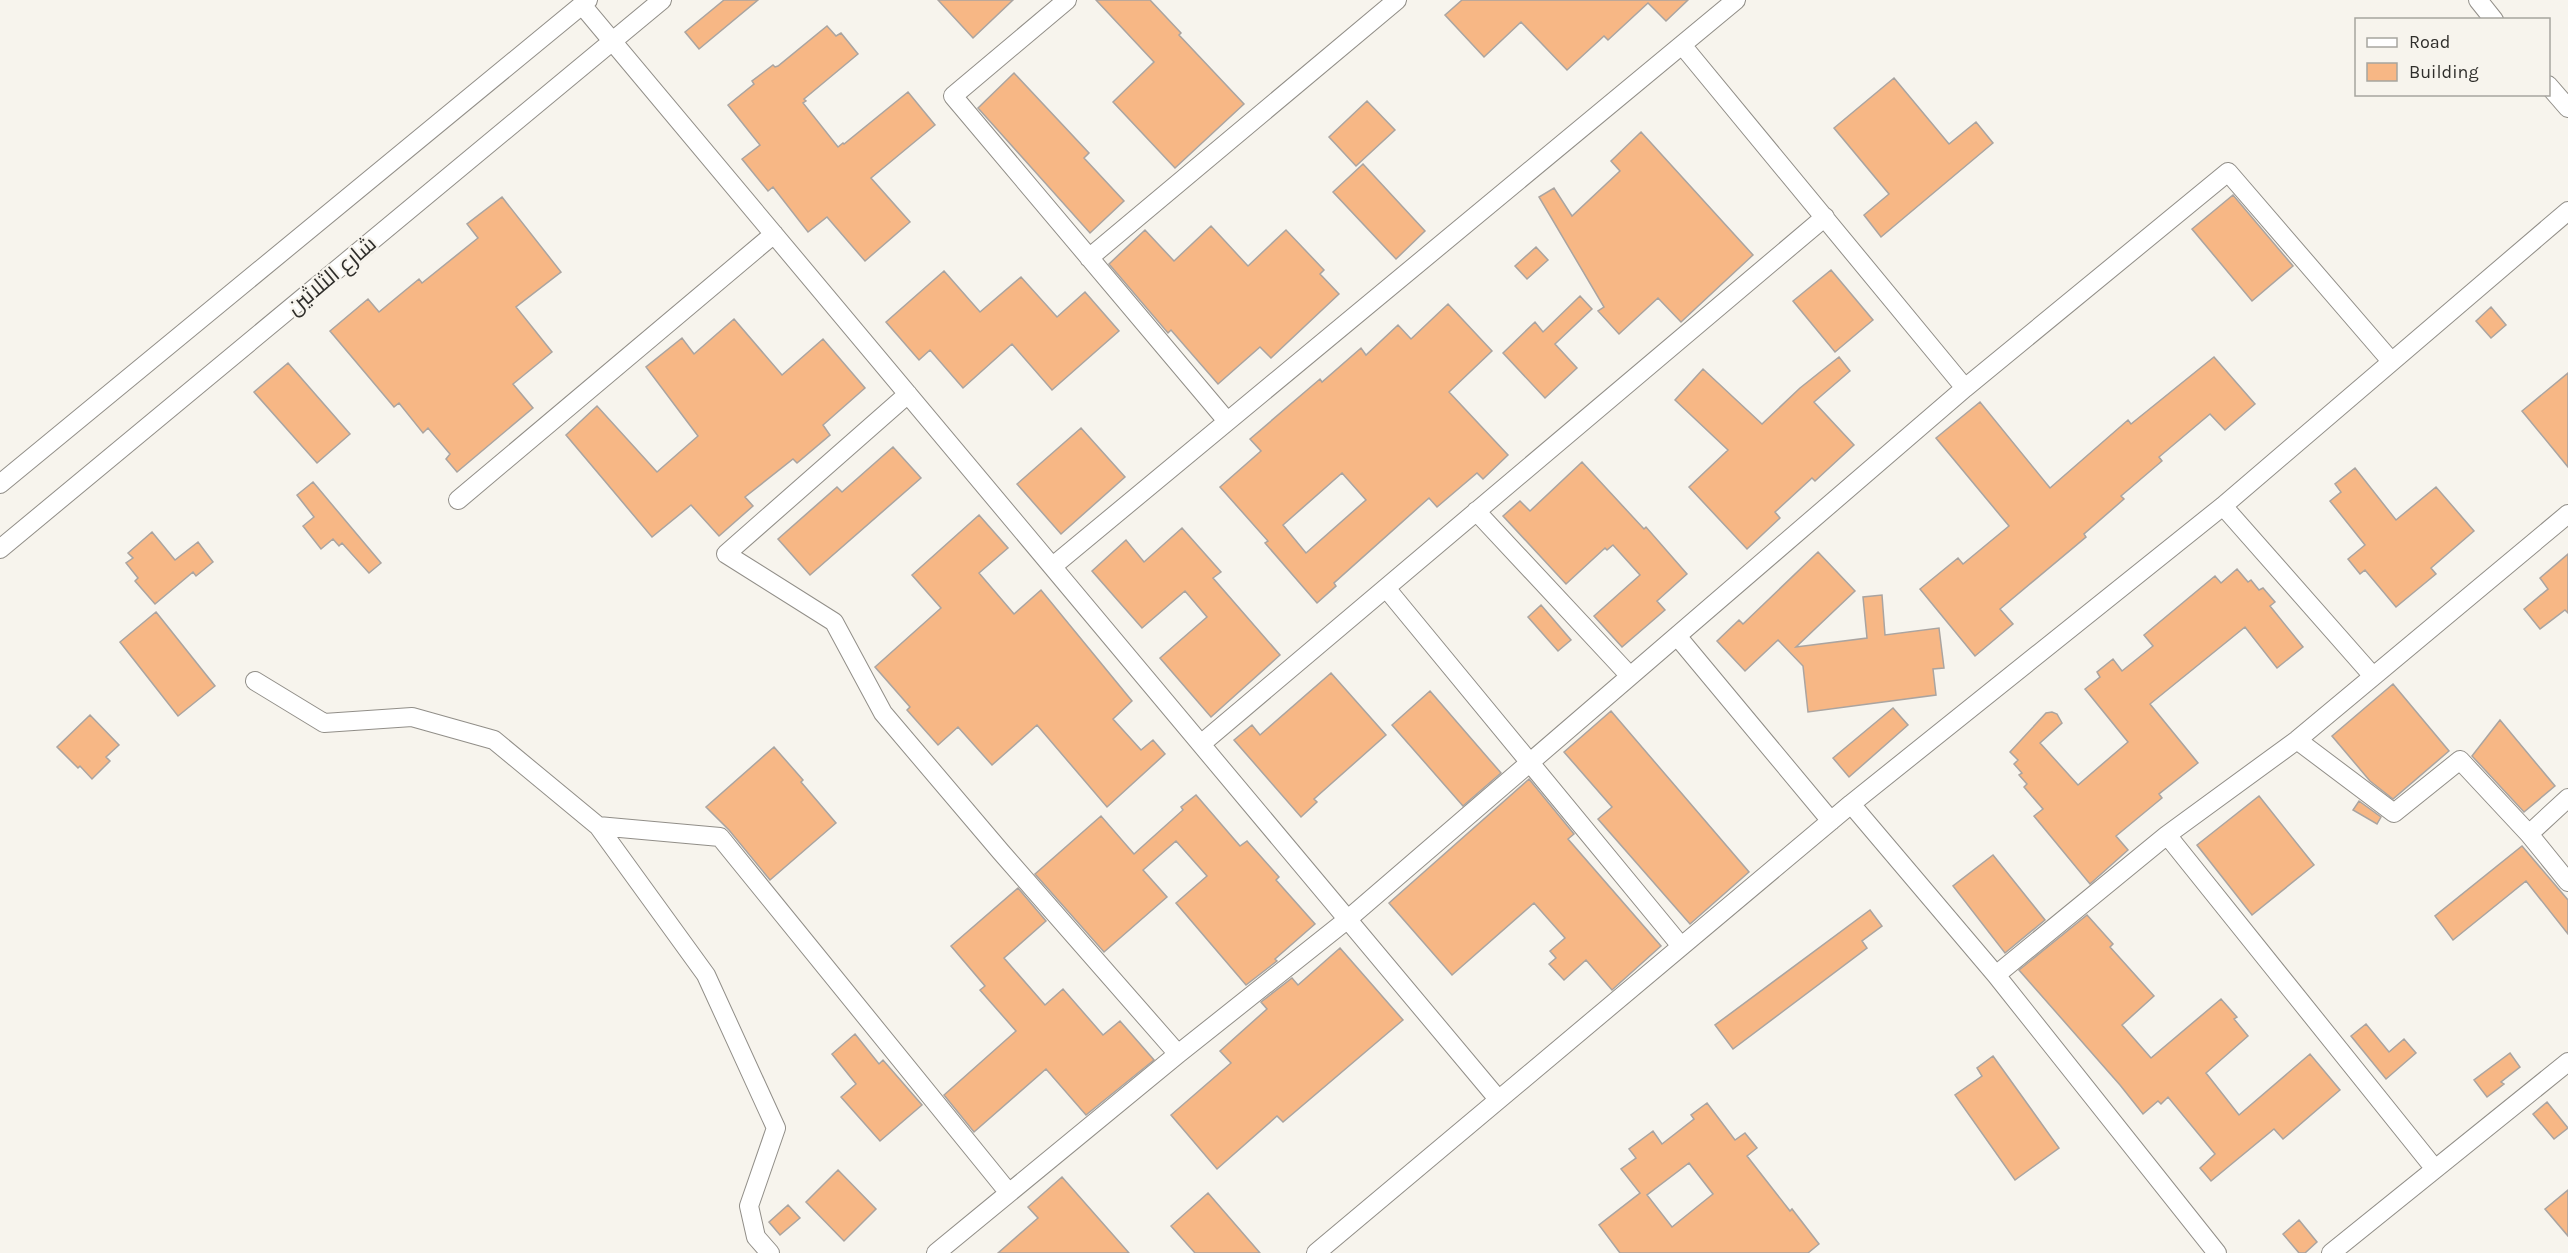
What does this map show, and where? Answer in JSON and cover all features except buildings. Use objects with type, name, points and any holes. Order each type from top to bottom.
[{"type":"street","name":"شارع الثلاثين","points":[[0,549],[662,0]]},
{"type":"street","points":[[1067,0],[953,96],[1227,421]]},
{"type":"street","points":[[1089,258],[1397,0]]},
{"type":"street","points":[[1053,566],[1736,0]]},
{"type":"street","points":[[2478,0],[2492,18]]},
{"type":"street","points":[[0,484],[585,3],[613,42],[1498,1099]]},
{"type":"street","points":[[1682,45],[1965,388]]},
{"type":"street","points":[[2550,87],[2568,107]]},
{"type":"street","points":[[936,1253],[1178,1054],[1348,919],[1965,388],[2228,172],[2391,362]]},
{"type":"street","points":[[1316,1253],[1851,804],[2223,506],[2568,211]]},
{"type":"street","points":[[1201,744],[1825,217]]},
{"type":"street","points":[[458,500],[774,234]]},
{"type":"street","points":[[908,394],[726,554],[834,622],[883,713],[1000,852],[1178,1054]]},
{"type":"street","points":[[2223,506],[2372,675]]},
{"type":"street","points":[[1476,511],[1630,676]]},
{"type":"street","points":[[1996,975],[2167,835],[2297,740],[2372,675],[2568,514]]},
{"type":"street","points":[[1386,588],[1681,946]]},
{"type":"street","points":[[1677,636],[1831,821]]},
{"type":"street","points":[[255,681],[324,723],[412,717],[494,740],[598,826],[706,975],[776,1128],[749,1206],[756,1237],[770,1253]]},
{"type":"street","points":[[2297,740],[2394,813],[2460,760],[2529,834],[2568,882]]},
{"type":"street","points":[[2529,834],[2568,798]]},
{"type":"street","points":[[1851,804],[1996,975],[2217,1253]]},
{"type":"street","points":[[598,826],[720,837],[1009,1193]]},
{"type":"street","points":[[2167,835],[2435,1169]]},
{"type":"street","points":[[2331,1253],[2568,1062]]}]
